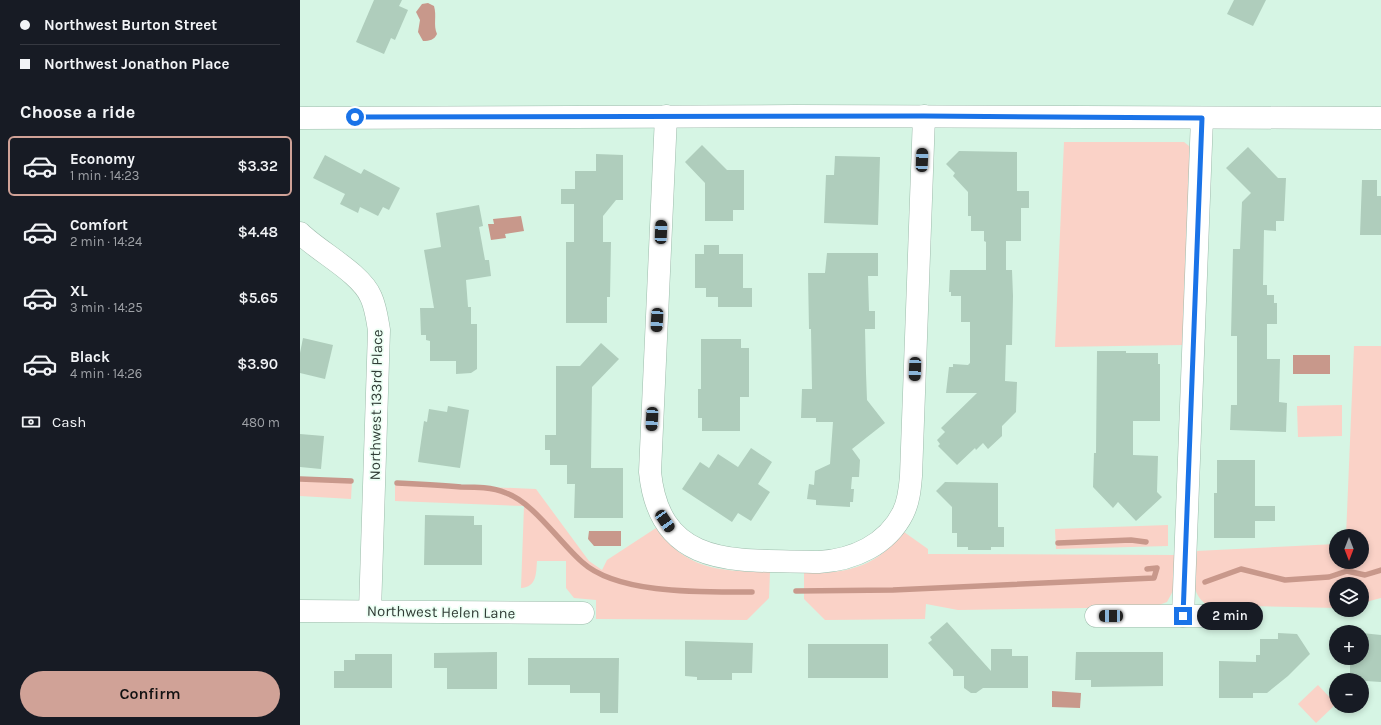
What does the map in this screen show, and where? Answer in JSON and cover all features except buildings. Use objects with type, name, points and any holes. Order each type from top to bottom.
[{"type":"street","points":[[666,116],[650,472],[655,501],[661,515],[670,528],[682,541],[697,551],[732,559],[819,562],[832,561],[853,556],[882,541],[903,512],[908,498],[911,476],[924,116]]},
{"type":"street","points":[[300,118],[666,116],[1381,118]]},
{"type":"street","points":[[1183,616],[1202,118]]},
{"type":"street","name":"Northwest 133rd Place","points":[[303,244],[360,280],[371,296],[377,318],[379,330],[370,611]]},
{"type":"street","name":"Northwest Helen Lane","points":[[300,611],[583,613]]},
{"type":"street","points":[[1096,616],[1214,616]]},
{"type":"shaded area","points":[[428,3],[434,6],[435,27],[437,34],[432,40],[423,41],[418,32],[420,20],[416,12],[422,4]]},
{"type":"shaded area","points":[[1064,142],[1184,142],[1189,146],[1191,150],[1183,345],[1055,347]]},
{"type":"shaded area","points":[[521,216],[524,231],[505,234],[506,238],[491,240],[488,224],[494,224],[493,219]]},
{"type":"shaded area","points":[[1354,346],[1381,346],[1381,598],[1369,601],[1369,577],[1329,577],[1329,608],[1207,605],[1197,594],[1194,581],[1196,551],[1329,544],[1329,569],[1369,569],[1369,529],[1346,529]]},
{"type":"shaded area","points":[[1293,355],[1330,355],[1330,374],[1293,374]]},
{"type":"shaded area","points":[[1342,405],[1342,436],[1298,437],[1297,406]]},
{"type":"shaded area","points":[[300,479],[352,481],[351,499],[300,496]]},
{"type":"shaded area","points":[[395,483],[536,489],[589,561],[602,570],[607,560],[656,528],[680,553],[693,561],[720,569],[770,572],[769,598],[747,620],[596,619],[596,600],[574,598],[566,588],[566,561],[537,561],[535,579],[530,585],[521,588],[524,506],[395,501]]},
{"type":"shaded area","points":[[1168,525],[1168,546],[1056,549],[1055,529]]},
{"type":"shaded area","points":[[589,531],[621,531],[621,546],[594,546],[588,539]]},
{"type":"shaded area","points":[[904,532],[928,549],[928,554],[1175,555],[1174,589],[1167,602],[1154,607],[958,610],[926,604],[925,619],[825,620],[804,599],[804,573],[834,572],[860,566],[883,553]]},
{"type":"shaded area","points":[[1318,685],[1329,697],[1329,711],[1316,723],[1298,704]]},
{"type":"shaded area","points":[[1052,691],[1081,693],[1080,708],[1052,707]]},
{"type":"waterway","points":[[300,479],[351,481]]},
{"type":"waterway","points":[[397,483],[484,488],[506,493],[516,498],[536,514],[582,562],[598,573],[617,581],[639,586],[687,591],[752,592]]},
{"type":"waterway","points":[[1058,543],[1131,540],[1146,542]]},
{"type":"waterway","points":[[796,591],[893,590],[1154,578],[1157,568],[1147,569]]},
{"type":"waterway","points":[[1205,582],[1241,569],[1285,580],[1329,577],[1347,571],[1365,575],[1381,570]]},
{"type":"route","points":[[355,117],[924,116],[1202,118],[1183,616]]}]
